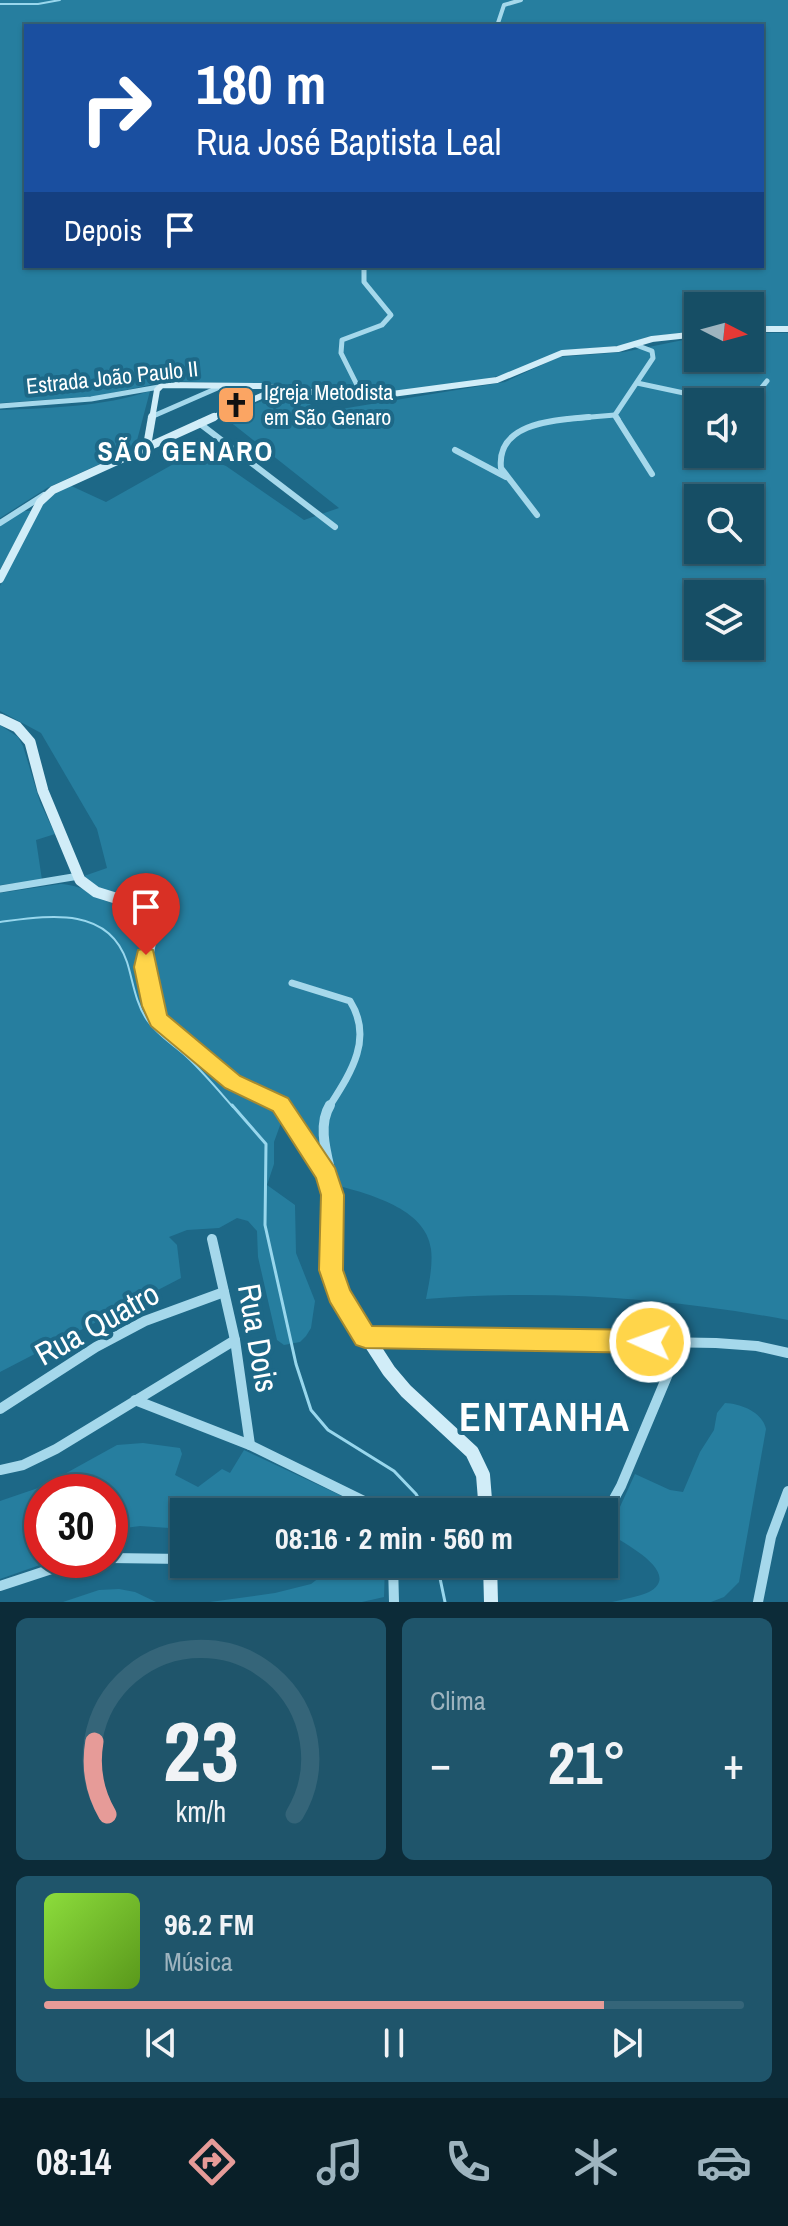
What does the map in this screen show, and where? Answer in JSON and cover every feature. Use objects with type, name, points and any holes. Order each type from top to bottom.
[{"type":"street","points":[[498,24],[504,5],[521,0]]},
{"type":"street","points":[[363,397],[341,353],[342,340],[349,335],[382,326],[391,315],[364,282],[364,268]]},
{"type":"street","points":[[764,329],[788,329]]},
{"type":"street","name":"Estrada João Paulo II","points":[[0,406],[91,399],[173,384],[280,388],[363,397],[445,389],[497,380],[562,353],[618,349],[684,336]]},
{"type":"street","points":[[615,415],[654,355],[652,351],[636,345]]},
{"type":"street","points":[[761,388],[767,381]]},
{"type":"street","points":[[637,383],[684,393]]},
{"type":"street","points":[[151,417],[226,385]]},
{"type":"street","points":[[147,446],[159,387]]},
{"type":"street","points":[[0,523],[53,490],[280,388]]},
{"type":"street","points":[[615,415],[652,474]]},
{"type":"street","points":[[537,515],[508,478],[500,465],[500,456],[529,425],[546,420],[615,415]]},
{"type":"street","points":[[199,423],[335,527]]},
{"type":"street","points":[[455,450],[487,470],[508,478]]},
{"type":"street","points":[[0,579],[40,502],[53,490]]},
{"type":"street","points":[[0,719],[17,727],[30,742],[43,791],[76,871],[96,892],[135,903],[149,912],[154,926],[144,967],[152,1006],[159,1020],[233,1082],[281,1104],[327,1175],[332,1188]]},
{"type":"street","points":[[0,889],[76,871]]},
{"type":"street","points":[[292,983],[350,1001],[360,1017],[361,1034],[352,1071],[329,1104],[323,1120],[333,1173],[331,1270],[339,1294],[365,1337],[406,1391],[472,1452],[483,1475],[485,1498]]},
{"type":"street","name":"Rua Dois","points":[[212,1239],[235,1340],[250,1445]]},
{"type":"street","name":"Rua Quatro","points":[[0,1409],[96,1347],[145,1321],[224,1292]]},
{"type":"street","points":[[365,1337],[742,1344],[788,1353]]},
{"type":"street","points":[[0,1470],[38,1459],[235,1340]]},
{"type":"street","points":[[614,1498],[681,1343]]},
{"type":"street","points":[[135,1400],[250,1445],[358,1498]]},
{"type":"street","points":[[758,1602],[771,1537],[788,1491]]},
{"type":"street","points":[[128,1558],[170,1559]]},
{"type":"street","points":[[0,1586],[24,1578]]},
{"type":"street","points":[[393,1578],[394,1602]]},
{"type":"street","points":[[490,1578],[491,1602]]},
{"type":"shaded area","points":[[0,0],[788,0],[788,326],[764,326],[764,292],[684,292],[684,333],[647,337],[626,345],[561,351],[507,374],[480,380],[374,394],[284,385],[169,381],[97,396],[0,403]]},
{"type":"shaded area","points":[[764,333],[788,333],[788,1320],[654,1301],[561,1295],[426,1299],[431,1249],[419,1223],[379,1198],[336,1185],[282,1098],[238,1076],[164,1017],[156,999],[150,971],[160,923],[158,913],[152,905],[99,889],[84,876],[107,868],[97,829],[41,733],[0,711],[0,586],[42,504],[67,484],[106,502],[193,453],[226,466],[304,520],[339,508],[224,417],[262,401],[296,424],[335,410],[505,382],[559,357],[624,352],[684,340],[684,372],[764,372]]},
{"type":"shaded area","points":[[150,391],[135,448],[47,488],[0,518],[0,410],[95,404]]},
{"type":"shaded area","points":[[291,392],[322,412],[296,422],[265,401]]},
{"type":"shaded area","points":[[22,511],[32,511],[0,570],[0,525]]},
{"type":"shaded area","points":[[0,725],[18,737],[23,746],[40,802],[55,834],[36,840],[42,880],[0,885]]},
{"type":"shaded area","points":[[60,884],[104,896],[147,916],[139,977],[144,1000],[155,1022],[170,1041],[211,1074],[277,1109],[282,1120],[274,1142],[274,1164],[267,1185],[295,1205],[296,1253],[315,1301],[311,1328],[300,1342],[284,1345],[277,1340],[258,1257],[257,1231],[248,1221],[237,1218],[219,1228],[187,1230],[169,1237],[177,1245],[181,1278],[0,1372],[0,893]]},
{"type":"shaded area","points":[[725,1403],[738,1405],[760,1418],[766,1429],[739,1582],[724,1597],[711,1602],[612,1602],[645,1594],[658,1584],[655,1567],[618,1539],[618,1511],[635,1474],[670,1490],[683,1492],[700,1452],[714,1430],[717,1413]]},
{"type":"shaded area","points":[[143,1443],[180,1448],[182,1454],[175,1475],[198,1487],[222,1469],[230,1473],[244,1450],[346,1498],[170,1498],[170,1528],[128,1528],[128,1474],[65,1474],[117,1445]]},
{"type":"shaded area","points":[[24,1493],[24,1571],[0,1579],[0,1501]]},
{"type":"shaded area","points":[[319,1578],[385,1578],[384,1597],[362,1602],[210,1602],[275,1593],[311,1584]]},
{"type":"shaded area","points":[[99,1590],[135,1592],[156,1602],[63,1602]]},
{"type":"waterway","points":[[0,4],[38,4],[60,0]]},
{"type":"waterway","points":[[0,922],[74,918],[106,931],[118,944],[127,962],[137,999],[147,1020],[193,1063],[233,1107]]},
{"type":"waterway","points":[[232,1105],[266,1144],[265,1225],[296,1364],[311,1410],[328,1430],[394,1471],[418,1498]]},
{"type":"waterway","points":[[440,1578],[445,1602]]},
{"type":"place","name":"Igreja Metodista em São Genaro","points":[[236,405]]},
{"type":"district","name":"SÃO GENARO","points":[[186,451]]},
{"type":"district","name":"ENTANHA","points":[[545,1417]]},
{"type":"route","points":[[146,955],[144,967],[152,1006],[159,1020],[233,1082],[249,1092],[281,1104],[327,1175],[333,1195],[331,1270],[339,1294],[365,1337],[650,1342]]}]
